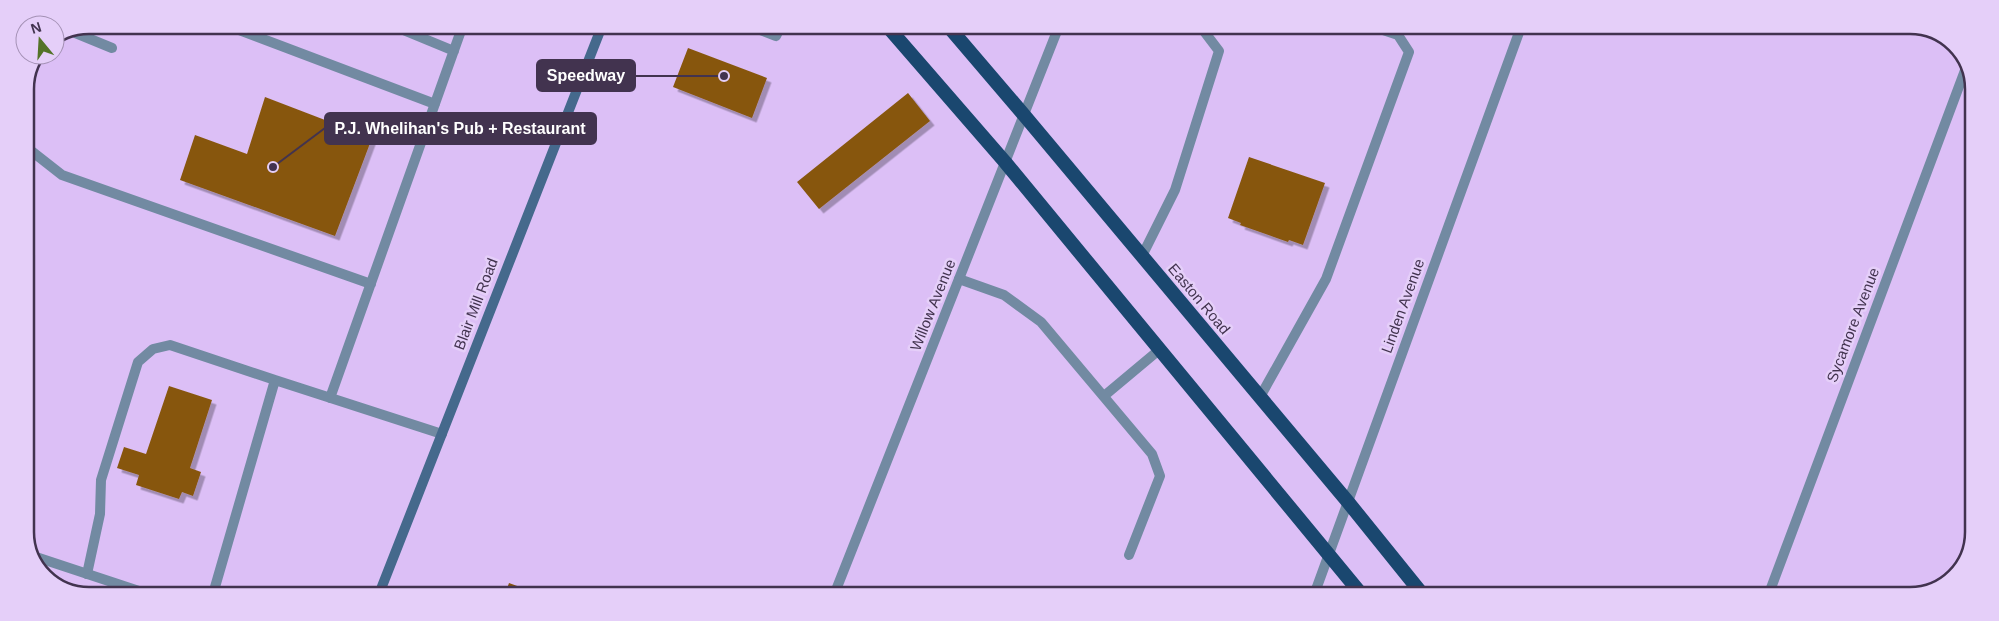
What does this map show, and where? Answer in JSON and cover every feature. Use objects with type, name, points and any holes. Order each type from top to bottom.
[{"type":"highway","points":[[894,34],[1005,162],[1355,587]]},
{"type":"highway","name":"Easton Road","points":[[955,34],[1348,502],[1417,587]]},
{"type":"main road","name":"Blair Mill Road","points":[[382,587],[599,34]]},
{"type":"street","points":[[250,34],[435,104]]},
{"type":"street","points":[[413,34],[454,51]]},
{"type":"street","points":[[330,398],[460,34]]},
{"type":"street","name":"Willow Avenue","points":[[837,587],[1055,34]]},
{"type":"street","points":[[1142,256],[1175,190],[1220,51],[1206,34]]},
{"type":"street","points":[[1260,397],[1326,279],[1408,52],[1398,35],[1395,34]]},
{"type":"street","name":"Linden Avenue","points":[[1317,587],[1518,34]]},
{"type":"street","points":[[80,35],[112,48]]},
{"type":"street","name":"Sycamore Avenue","points":[[1771,587],[1963,74]]},
{"type":"street","points":[[34,153],[62,175],[370,284]]},
{"type":"street","points":[[959,279],[1004,295],[1041,322],[1152,454],[1160,476],[1129,555]]},
{"type":"street","points":[[87,574],[100,514],[102,480],[138,362],[153,349],[170,345],[442,434]]},
{"type":"street","points":[[1104,396],[1159,350]]},
{"type":"street","points":[[216,587],[275,380]]},
{"type":"street","points":[[40,558],[127,587]]},
{"type":"building","points":[[688,48],[767,78],[752,118],[673,87]]},
{"type":"building","points":[[908,93],[930,121],[819,209],[797,182]]},
{"type":"building","points":[[265,97],[372,138],[335,236],[180,180],[195,135],[247,154]]},
{"type":"building","points":[[1249,157],[1325,183],[1303,245],[1289,240],[1288,242],[1240,225],[1241,223],[1228,218]]},
{"type":"building","points":[[169,386],[212,400],[190,468],[201,472],[193,496],[182,492],[179,499],[136,485],[139,475],[117,468],[124,447],[146,454]]},
{"type":"building","points":[[509,583],[520,587],[508,587]]},
{"type":"place","name":"Speedway","points":[[724,76]]},
{"type":"place","name":"P.J. Whelihan's Pub + Restaurant","points":[[273,167]]}]
